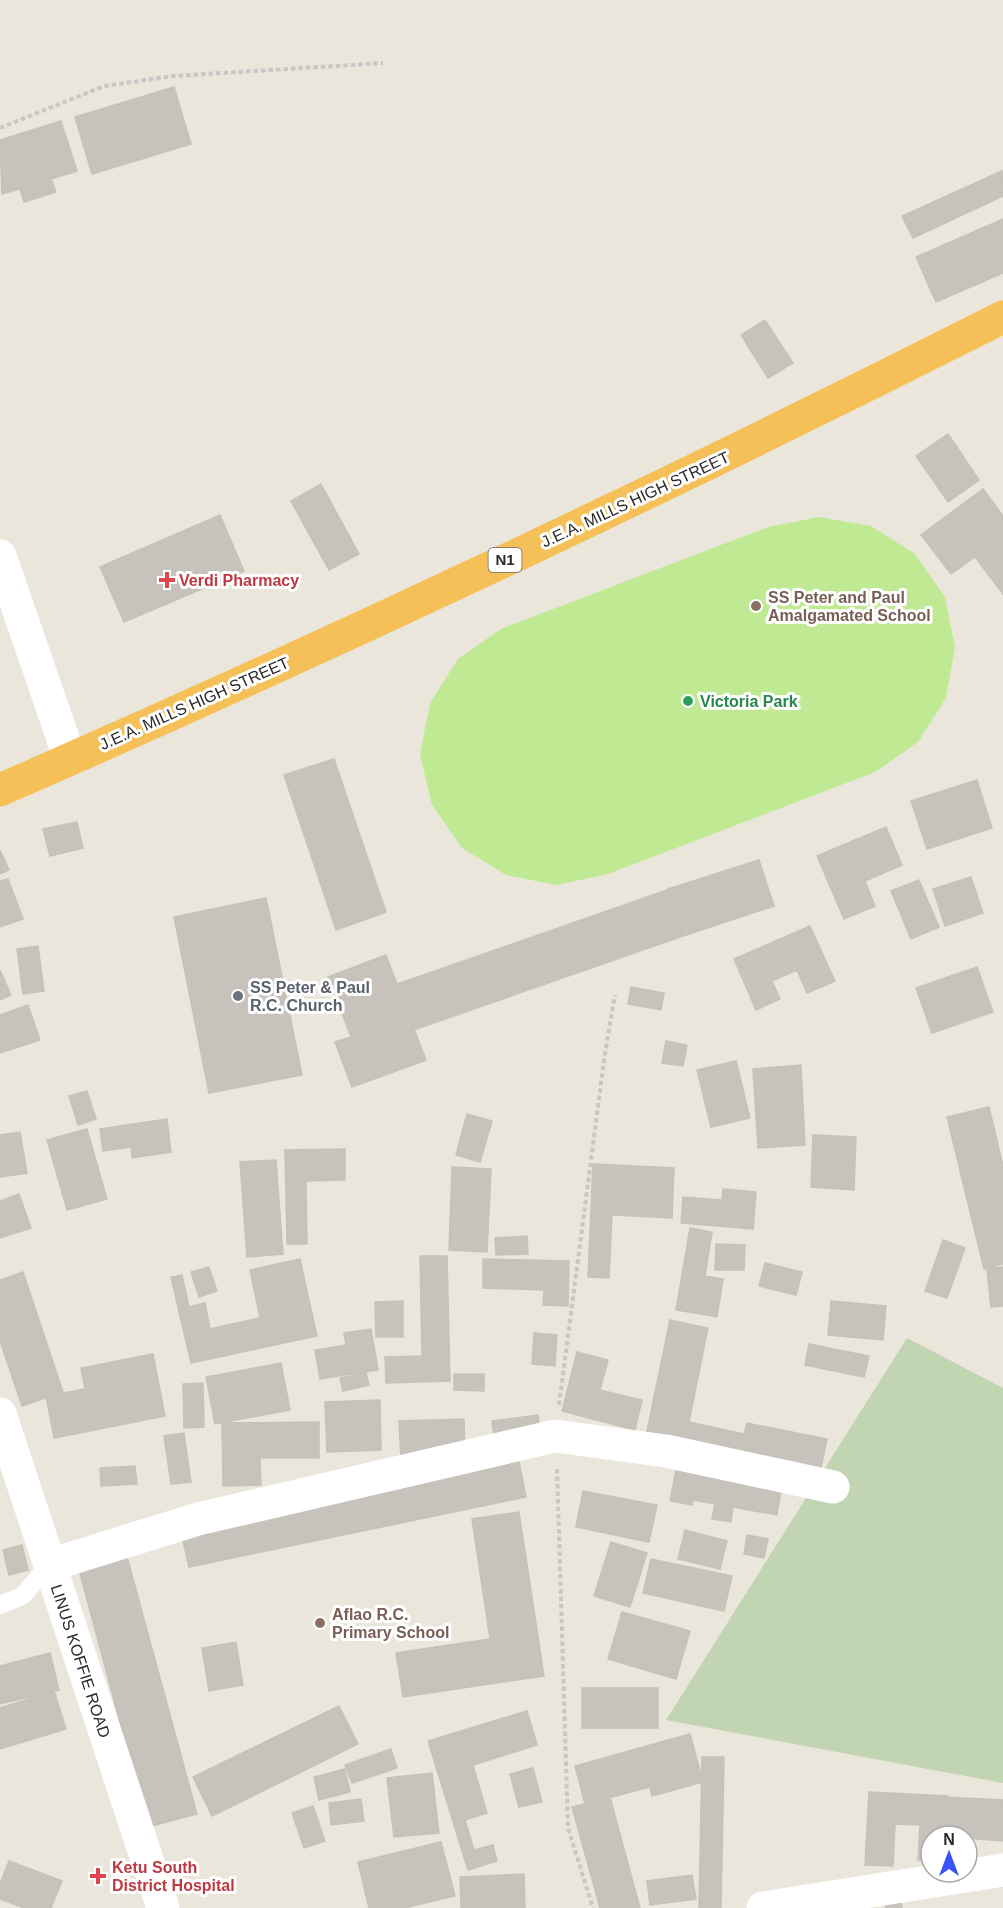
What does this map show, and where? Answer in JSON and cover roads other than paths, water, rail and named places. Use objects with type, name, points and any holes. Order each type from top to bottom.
[{"type":"highway","name":"J.E.A. MILLS HIGH STREET","points":[[0,790],[618,507],[1003,318]]},
{"type":"street","points":[[0,556],[70,759]]},
{"type":"street","name":"LINUS KOFFIE ROAD","points":[[2,1425],[163,1908]]},
{"type":"street","points":[[50,1565],[198,1519],[555,1436],[666,1451],[833,1487]]},
{"type":"street","points":[[763,1908],[1003,1870]]},
{"type":"lane","points":[[0,1605],[22,1596],[50,1565]]},
{"type":"place","name":"Verdi Pharmacy","points":[[167,580]]},
{"type":"place","name":"SS Peter and Paul Amalgamated School","points":[[756,606]]},
{"type":"place","name":"Victoria Park","points":[[688,701]]},
{"type":"place","name":"SS Peter & Paul R.C. Church","points":[[238,996]]},
{"type":"place","name":"Aflao R.C. Primary School","points":[[320,1623]]},
{"type":"place","name":"Ketu South District Hospital","points":[[98,1876]]}]
